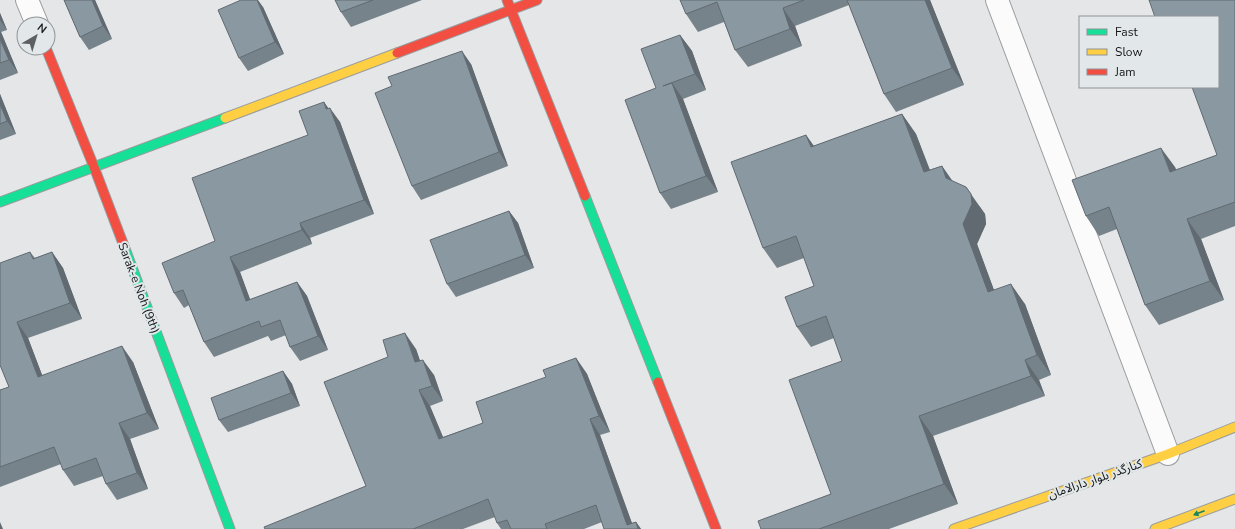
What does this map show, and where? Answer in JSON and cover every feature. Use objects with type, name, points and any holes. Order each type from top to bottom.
[{"type":"street","points":[[27,0],[34,16]]},
{"type":"street","points":[[507,0],[716,529]]},
{"type":"street","points":[[0,202],[94,168],[537,0]]},
{"type":"street","points":[[997,0],[1168,454]]},
{"type":"street","name":"Sarak-e Noh (9th)","points":[[49,56],[94,168],[230,529]]},
{"type":"street","name":"کنارگذر بلوار دارالامان","points":[[954,529],[1168,454],[1235,427]]},
{"type":"street","points":[[1155,529],[1235,499]]},
{"type":"building","points":[[64,0],[92,0],[103,26],[80,37]]},
{"type":"building","points":[[241,0],[257,0],[275,42],[239,58],[218,10]]},
{"type":"building","points":[[335,0],[373,0],[341,12]]},
{"type":"building","points":[[680,0],[804,0],[783,8],[790,29],[735,50],[717,2],[686,14]]},
{"type":"building","points":[[847,0],[925,0],[952,68],[884,94]]},
{"type":"building","points":[[1149,0],[1235,0],[1235,202],[1187,219],[1210,281],[1145,305],[1109,207],[1086,216],[1072,180],[1161,148],[1170,172],[1217,155],[1192,88],[1219,88],[1219,16],[1155,16]]},
{"type":"building","points":[[680,35],[695,74],[663,86],[672,83],[706,176],[660,193],[625,100],[656,88],[641,49]]},
{"type":"building","points":[[0,39],[9,60],[0,63]]},
{"type":"building","points":[[462,51],[499,152],[412,186],[375,93],[392,86],[388,77]]},
{"type":"building","points":[[324,102],[326,109],[330,108],[364,200],[300,223],[302,230],[230,257],[246,301],[297,282],[318,336],[290,347],[280,320],[261,327],[259,321],[204,342],[183,290],[174,293],[162,263],[215,241],[192,178],[308,135],[299,111]]},
{"type":"building","points":[[0,104],[7,121],[0,124]]},
{"type":"building","points":[[902,114],[924,172],[942,166],[946,178],[966,187],[971,194],[972,204],[963,224],[988,292],[1011,284],[1037,355],[1025,360],[1031,376],[919,416],[944,484],[819,529],[761,529],[758,521],[831,494],[789,380],[842,361],[826,316],[797,327],[785,297],[814,286],[796,236],[763,248],[731,162],[806,135],[811,147]]},
{"type":"building","points":[[509,211],[525,255],[447,284],[430,240]]},
{"type":"building","points":[[30,252],[33,259],[52,252],[70,303],[17,322],[38,377],[122,346],[147,413],[119,423],[137,473],[106,484],[96,458],[63,470],[54,447],[0,467],[0,390],[9,387],[0,365],[0,263]]},
{"type":"building","points":[[405,333],[415,362],[423,360],[432,386],[419,390],[439,439],[483,423],[476,402],[546,377],[543,370],[576,358],[599,416],[590,419],[627,525],[636,522],[638,529],[604,529],[596,505],[545,524],[547,529],[511,529],[507,520],[497,523],[488,499],[413,529],[265,529],[264,527],[366,486],[324,382],[388,357],[383,340]]},
{"type":"building","points":[[283,371],[291,393],[219,420],[211,398]]},
{"type":"traffic: fast","points":[[0,202],[225,118]]},
{"type":"traffic: fast","points":[[585,196],[658,382]]},
{"type":"traffic: fast","points":[[124,246],[230,529]]},
{"type":"traffic: slow","points":[[225,118],[397,53]]},
{"type":"traffic: slow","points":[[954,529],[1168,454],[1235,427]]},
{"type":"traffic: slow","points":[[1155,529],[1235,499]]},
{"type":"traffic: jam","points":[[507,0],[585,196]]},
{"type":"traffic: jam","points":[[397,53],[537,0]]},
{"type":"traffic: jam","points":[[49,56],[124,246]]},
{"type":"traffic: jam","points":[[658,382],[716,529]]}]
